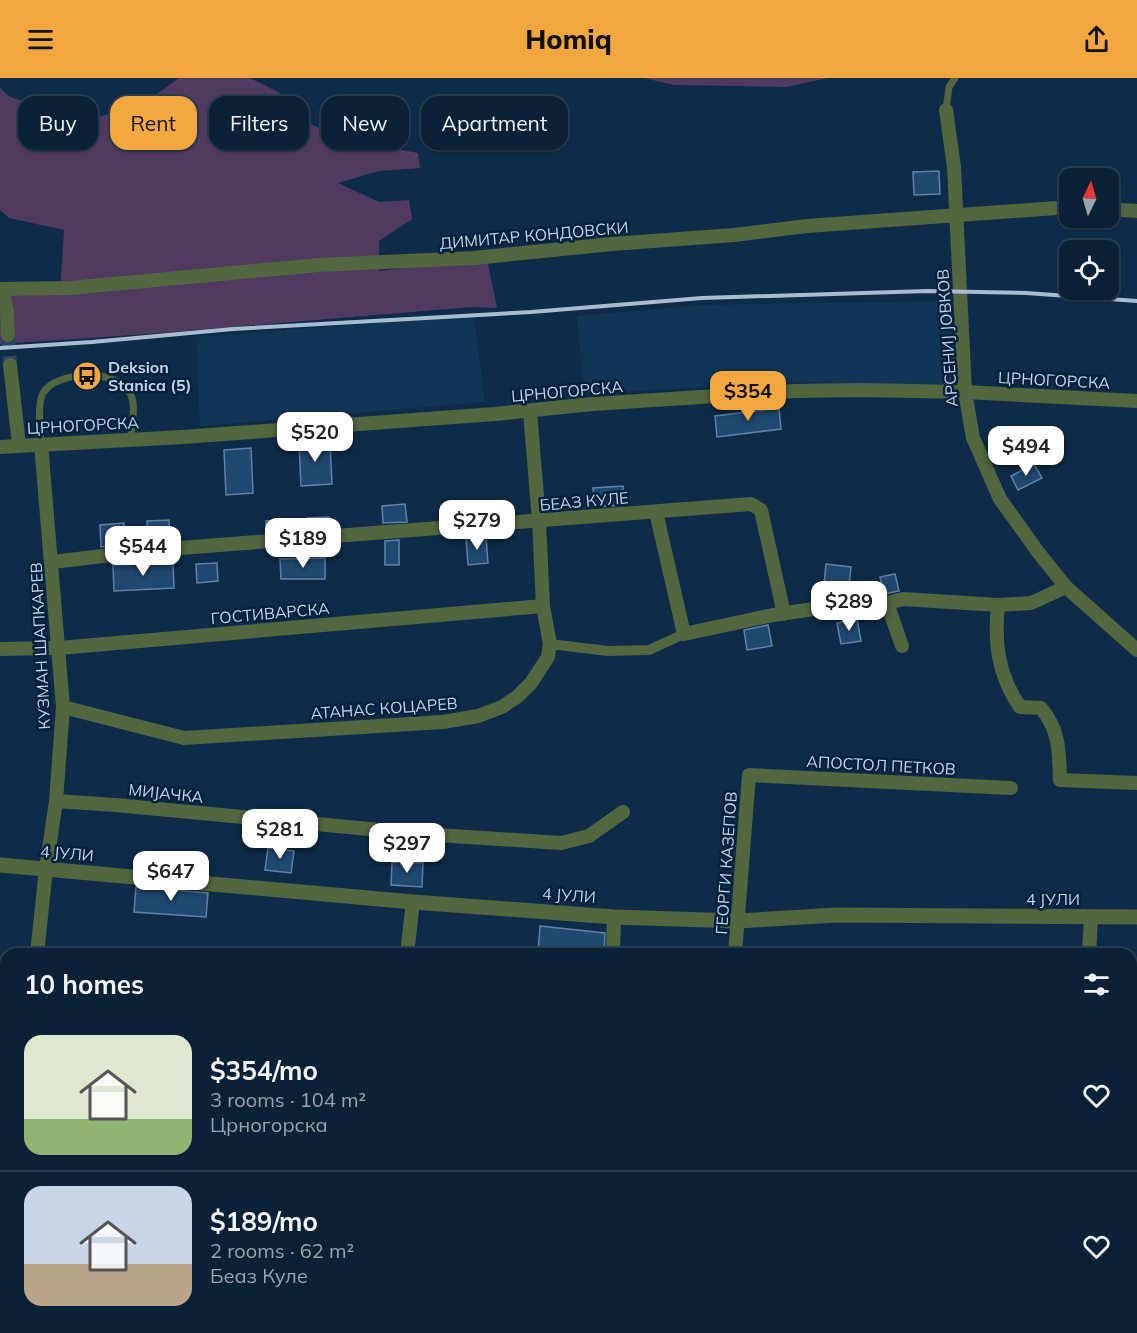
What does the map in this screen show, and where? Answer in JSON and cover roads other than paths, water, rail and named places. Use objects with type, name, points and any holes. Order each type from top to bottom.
[{"type":"street","name":"АРСЕНИЈ ЈОВКОВ","points":[[946,110],[954,167],[965,392],[973,438],[1000,499],[1066,587],[1137,650]]},
{"type":"street","name":"ДИМИТАР КОНДОВСКИ","points":[[1,289],[70,288],[318,265],[474,258],[734,235],[807,226],[1059,208]]},
{"type":"street","points":[[1119,210],[1137,212]]},
{"type":"street","points":[[1,289],[7,312],[8,335]]},
{"type":"street","points":[[10,365],[19,445]]},
{"type":"street","name":"ЦРНОГОРСКА","points":[[0,447],[131,440],[530,411],[592,404],[795,391],[965,392],[1137,401]]},
{"type":"street","points":[[530,411],[543,606],[550,644],[608,651],[649,650],[684,634],[848,604],[887,603],[903,599],[998,605],[1031,603],[1066,587]]},
{"type":"street","name":"КУЗМАН ШАПКАРЕВ","points":[[39,948],[46,869],[56,801],[63,707],[41,444]]},
{"type":"street","name":"БЕАЗ КУЛЕ","points":[[52,562],[154,550],[751,504],[761,510],[784,614]]},
{"type":"street","points":[[656,512],[684,634]]},
{"type":"street","points":[[887,603],[902,646]]},
{"type":"street","points":[[998,605],[996,645],[1008,689],[1020,707],[1041,708],[1048,717],[1059,740],[1060,780],[1137,783]]},
{"type":"street","name":"ГОСТИВАРСКА","points":[[0,649],[59,648],[543,606]]},
{"type":"street","name":"АТАНАС КОЦАРЕВ","points":[[63,707],[184,738],[443,722],[478,716],[502,707],[518,696],[531,683],[548,657],[550,644]]},
{"type":"street","name":"АПОСТОЛ ПЕТКОВ","points":[[749,775],[1011,788]]},
{"type":"street","name":"ГЕОРГИ КАЗЕПОВ","points":[[736,948],[749,775]]},
{"type":"street","name":"МИЈАЧКА","points":[[56,801],[422,834],[561,843],[589,836],[623,812]]},
{"type":"street","name":"4 ЈУЛИ","points":[[0,865],[413,902],[614,917],[738,921],[837,915],[1137,917]]},
{"type":"street","points":[[407,948],[413,902]]},
{"type":"street","points":[[612,948],[614,917]]},
{"type":"street","points":[[1089,948],[1091,917]]},
{"type":"lane","points":[[946,110],[949,87],[955,78]]},
{"type":"lane","points":[[41,444],[41,395],[50,384],[64,378],[81,375],[113,380],[126,387],[133,402],[131,440]]},
{"type":"tunnel","points":[[8,335],[10,365]]},
{"type":"railway","points":[[0,348],[233,329],[531,312],[702,298],[927,291],[1026,293],[1137,301]]},
{"type":"place","name":"Deksion Stanica (5)","points":[[87,376]]}]
